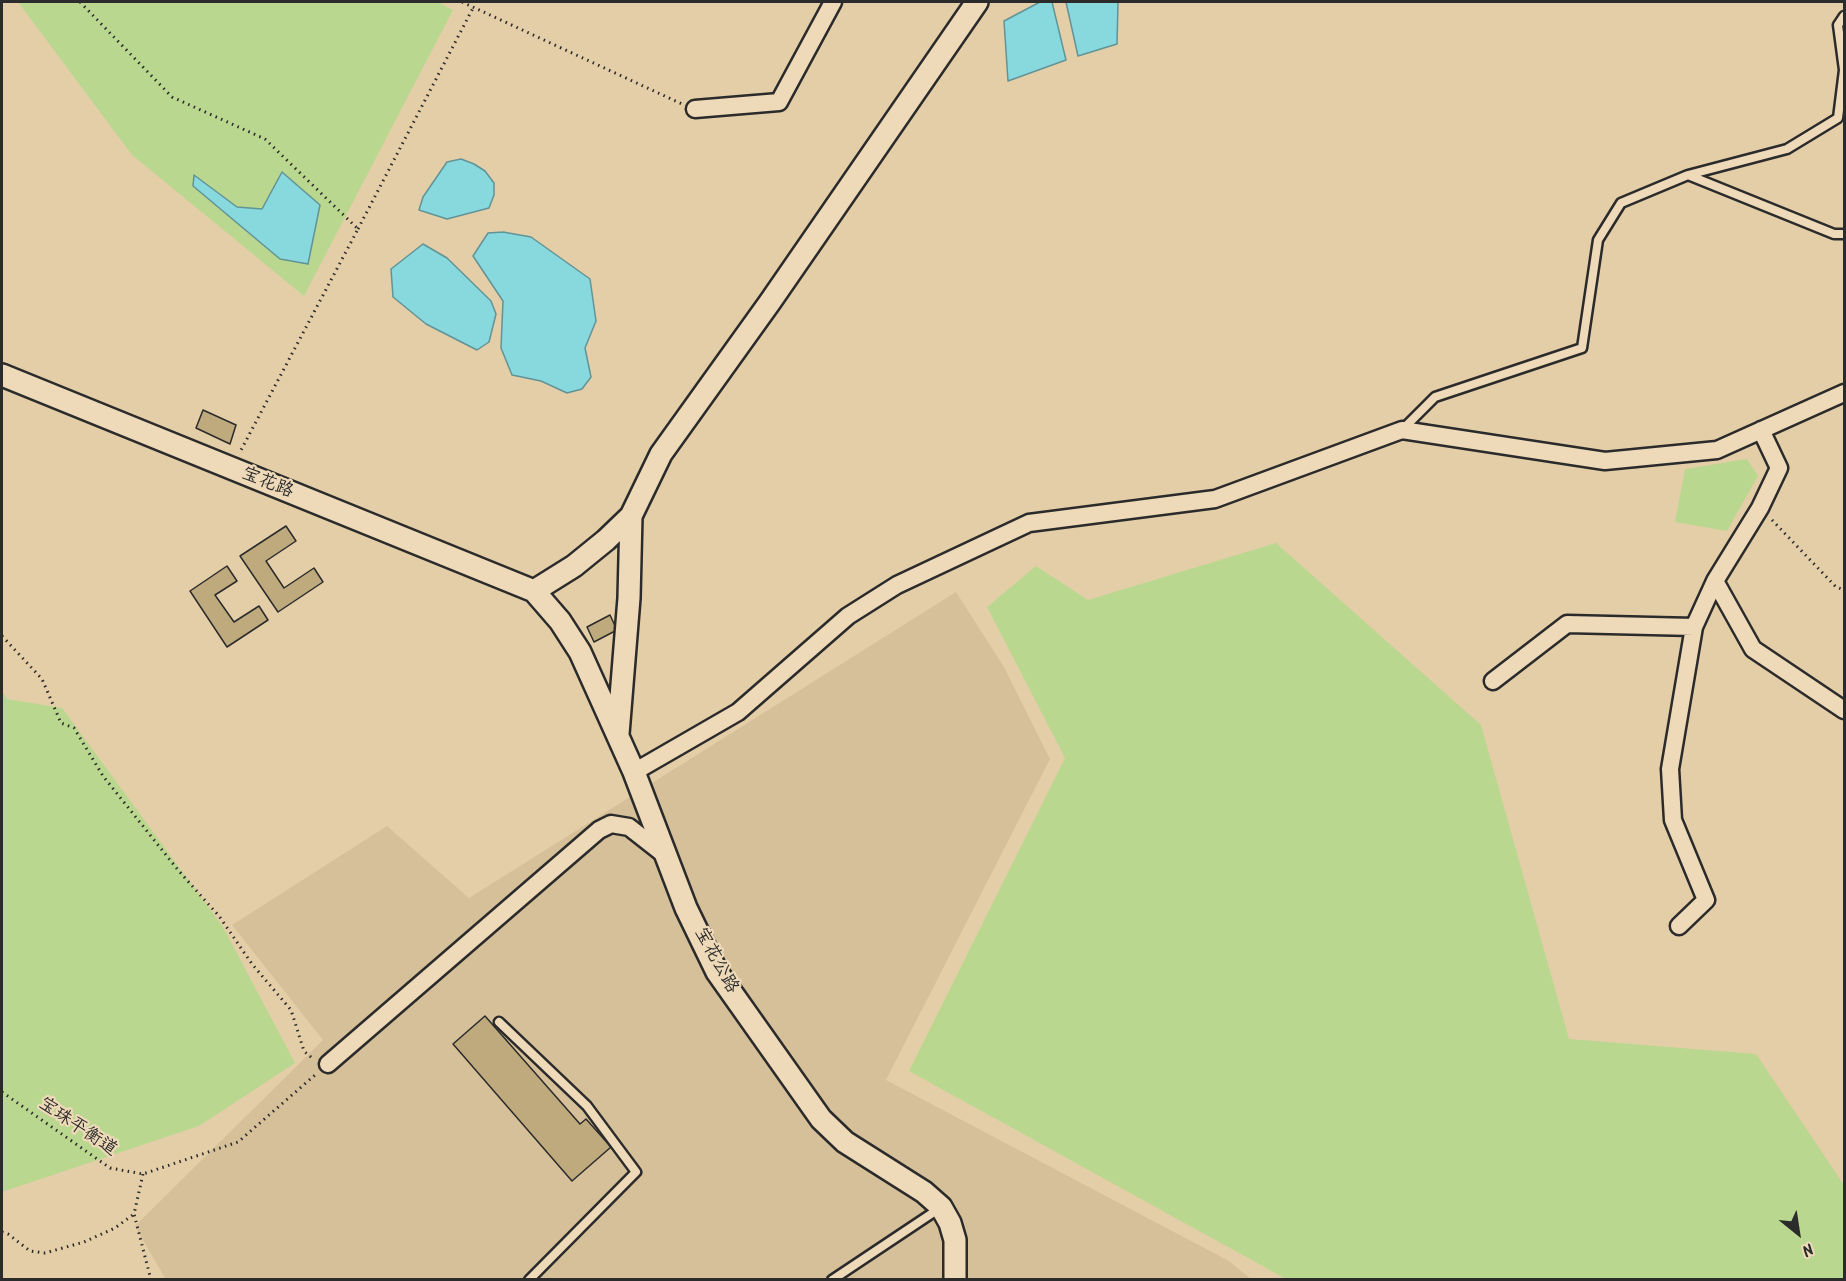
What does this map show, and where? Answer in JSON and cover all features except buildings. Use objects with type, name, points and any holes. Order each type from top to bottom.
[{"type":"street","points":[[694,109],[779,102],[833,2]]},
{"type":"street","points":[[534,591],[574,566],[631,516],[660,454],[770,302],[977,2]]},
{"type":"street","name":"宝花路","points":[[2,375],[534,591]]},
{"type":"street","points":[[634,772],[738,712],[848,616],[897,585],[1029,523],[1215,499],[1402,430],[1605,461],[1717,450],[1845,393]]},
{"type":"street","points":[[1679,926],[1706,900],[1673,820],[1670,769],[1694,627],[1715,581],[1760,508],[1779,468],[1761,430]]},
{"type":"street","points":[[618,735],[629,598],[631,516]]},
{"type":"street","points":[[1715,581],[1753,649],[1845,710]]},
{"type":"street","name":"宝花公路","points":[[534,591],[560,621],[580,652],[634,772],[686,908],[717,972],[821,1119],[845,1142],[924,1192],[941,1208],[950,1223],[955,1240],[955,1280]]},
{"type":"street","points":[[1493,681],[1567,624],[1694,627]]},
{"type":"street","points":[[326,1066],[600,830],[611,824],[629,827],[666,856]]},
{"type":"lane","points":[[1402,430],[1436,397],[1582,348],[1598,240],[1621,203],[1688,175],[1787,149],[1838,118],[1844,70],[1838,26],[1845,16]]},
{"type":"lane","points":[[1688,175],[1834,234],[1845,234]]},
{"type":"lane","points":[[499,1022],[587,1106],[636,1172],[529,1280]]},
{"type":"lane","points":[[832,1280],[941,1208]]},
{"type":"path","points":[[80,2],[172,97],[265,139],[358,229]]},
{"type":"path","points":[[462,2],[694,109]]},
{"type":"path","points":[[231,469],[473,8]]},
{"type":"path","points":[[1760,508],[1836,587],[1845,590]]},
{"type":"path","points":[[2,636],[42,679],[61,723],[74,728],[103,776],[178,870],[219,916],[252,964],[291,1010],[304,1051],[326,1066],[238,1142],[143,1174],[134,1214],[152,1280]]},
{"type":"path","name":"宝珠平衡道","points":[[2,1092],[110,1168],[143,1174]]},
{"type":"path","points":[[2,1232],[30,1251],[45,1253],[84,1242],[115,1228],[134,1214]]},
{"type":"shaded area","points":[[956,592],[1004,667],[1050,759],[886,1080],[1229,1261],[1251,1279],[166,1280],[135,1226],[323,1040],[232,925],[387,826],[469,898]]},
{"type":"green space","points":[[18,2],[438,2],[453,10],[304,296],[132,155]]},
{"type":"green space","points":[[1747,459],[1758,476],[1727,531],[1675,522],[1685,469]]},
{"type":"green space","points":[[1276,543],[1481,725],[1569,1039],[1756,1054],[1844,1185],[1844,1279],[1286,1279],[909,1071],[1065,758],[987,607],[1036,566],[1088,600]]},
{"type":"green space","points":[[2,691],[7,699],[62,708],[223,927],[295,1063],[199,1126],[2,1192]]},
{"type":"water","points":[[1040,2],[1052,2],[1066,60],[1008,81],[1004,21]]},
{"type":"water","points":[[1066,2],[1118,2],[1117,44],[1078,56]]},
{"type":"water","points":[[461,159],[485,171],[494,183],[494,195],[489,208],[447,219],[419,210],[423,197],[447,162]]},
{"type":"water","points":[[282,172],[320,205],[308,264],[280,259],[193,186],[194,175],[237,207],[262,209]]},
{"type":"water","points":[[503,232],[531,237],[590,279],[596,321],[585,348],[591,377],[582,389],[567,393],[541,381],[512,375],[501,348],[503,301],[473,256],[488,233]]},
{"type":"water","points":[[423,244],[447,258],[491,301],[496,314],[489,342],[477,350],[426,324],[393,297],[391,269]]}]
